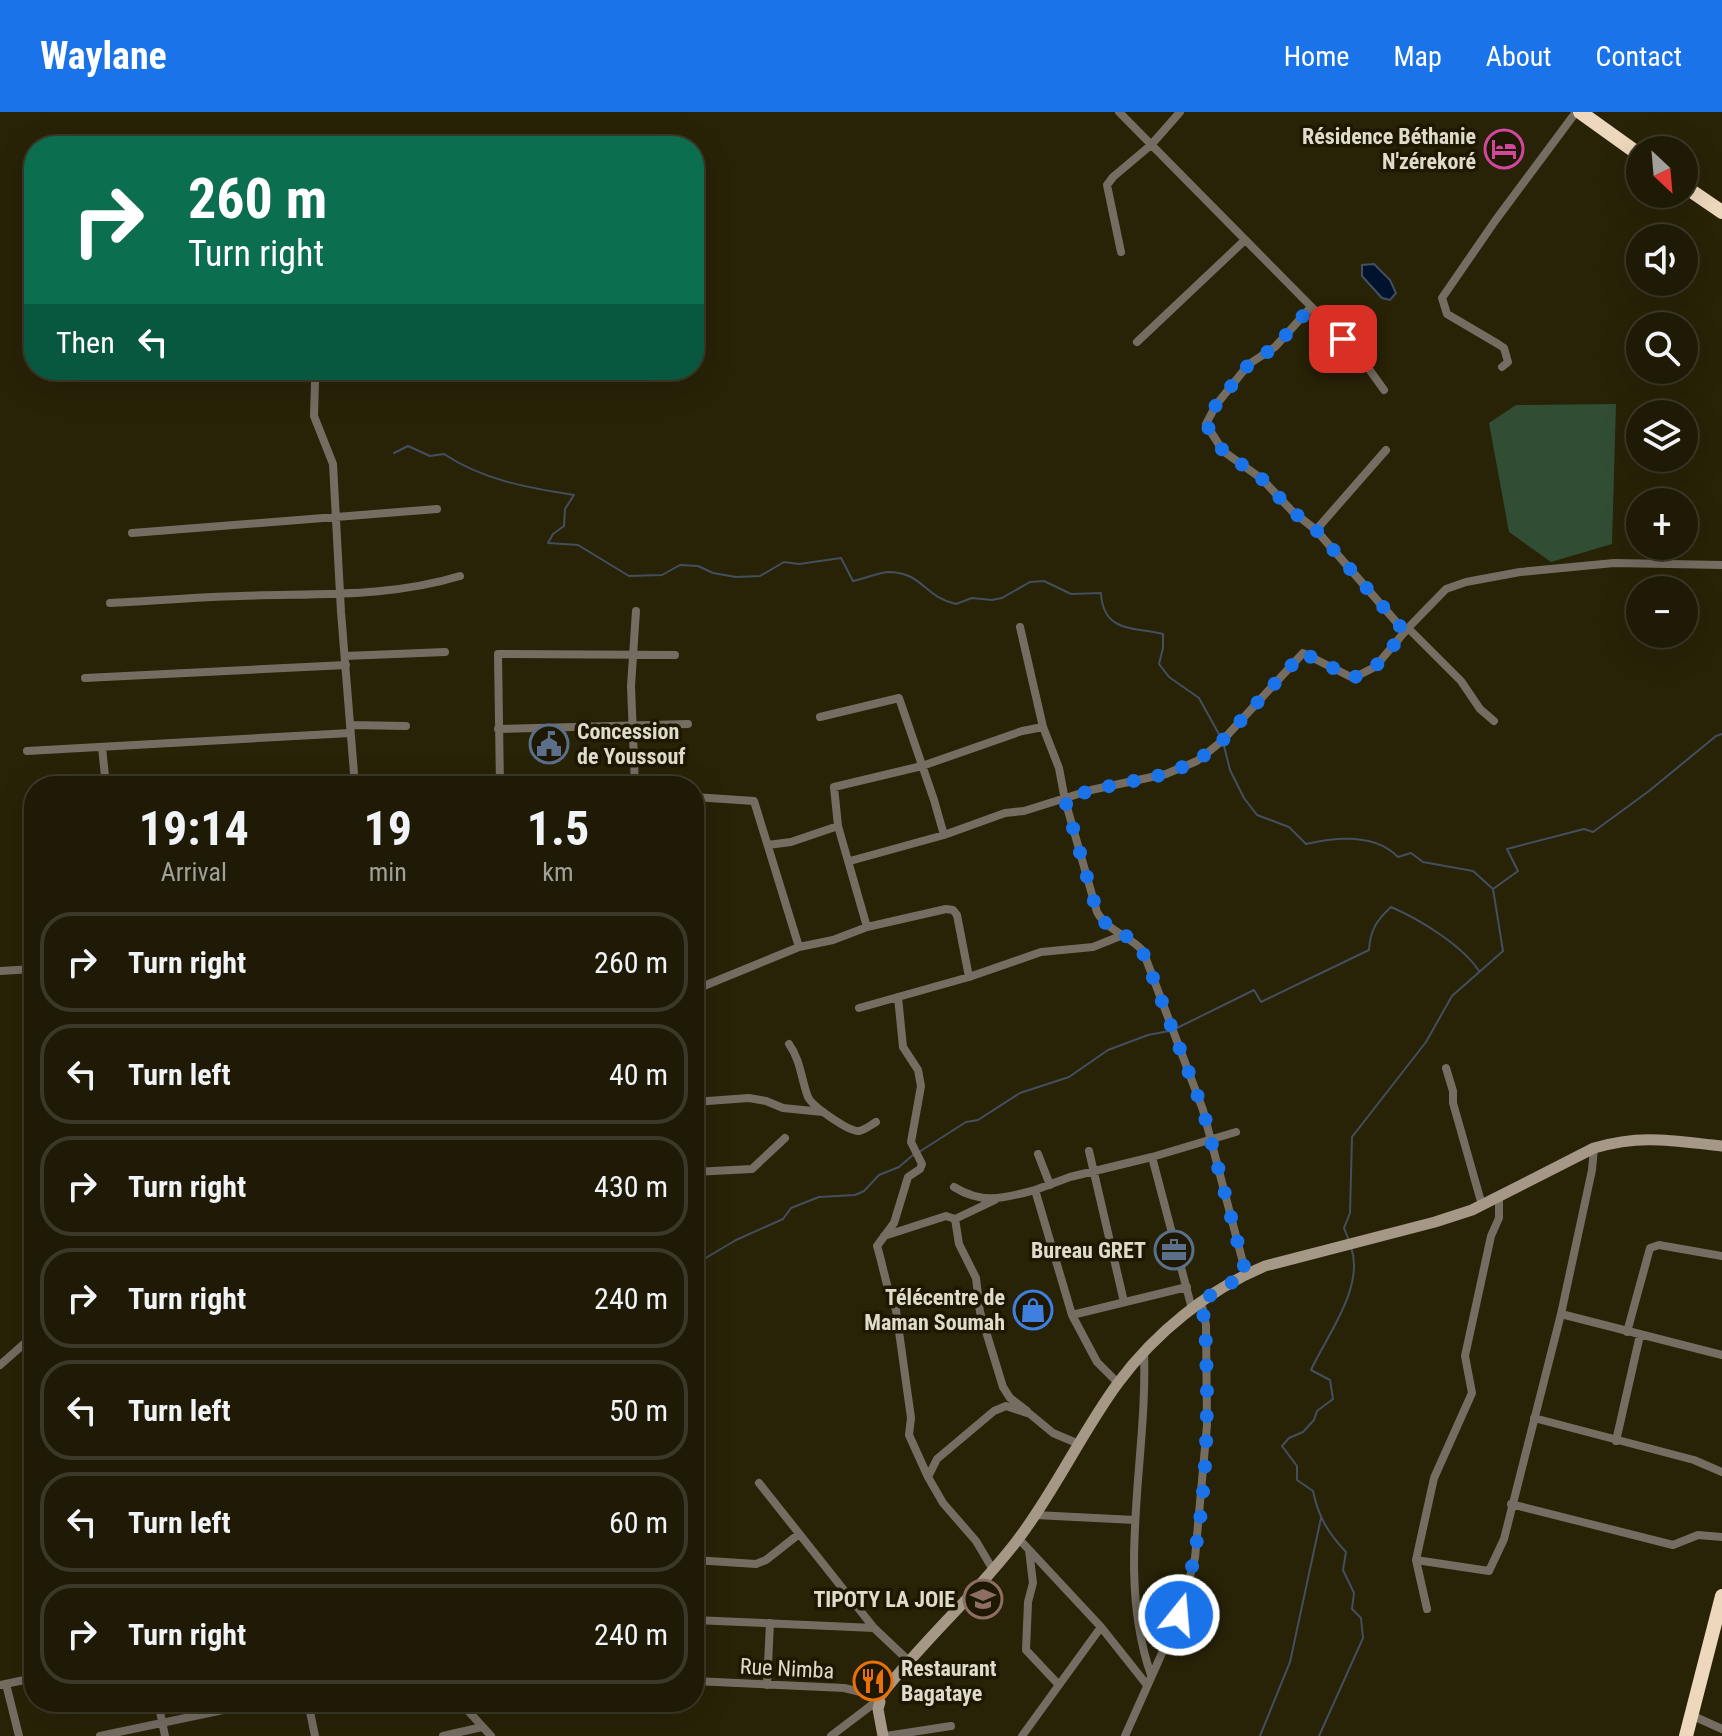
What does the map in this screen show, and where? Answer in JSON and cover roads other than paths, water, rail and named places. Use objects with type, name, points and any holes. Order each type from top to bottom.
[{"type":"highway","points":[[1578,112],[1626,145]]},
{"type":"highway","points":[[1698,196],[1722,212]]},
{"type":"highway","points":[[1686,1736],[1722,1596]]},
{"type":"street","points":[[1119,112],[1359,355],[1384,390]]},
{"type":"street","points":[[1121,252],[1107,185],[1151,145],[1180,112]]},
{"type":"street","points":[[1502,367],[1508,362],[1504,348],[1447,314],[1442,298],[1495,221],[1578,112]]},
{"type":"street","points":[[1137,342],[1245,240]]},
{"type":"street","points":[[1311,307],[1275,347],[1249,364],[1216,405],[1206,424],[1223,451],[1262,479],[1292,511],[1316,530],[1406,630],[1461,681],[1480,709],[1494,721]]},
{"type":"street","points":[[315,380],[314,416],[333,464],[354,776]]},
{"type":"street","points":[[1316,530],[1386,450]]},
{"type":"street","points":[[132,533],[264,520],[337,518],[437,509]]},
{"type":"street","points":[[850,861],[944,835],[1005,813],[1024,811],[1091,790],[1166,774],[1197,761],[1222,741],[1303,653],[1353,678],[1375,667],[1446,589],[1466,582],[1520,572],[1614,563],[1722,565]]},
{"type":"street","points":[[110,603],[340,594],[430,585],[460,576]]},
{"type":"street","points":[[634,776],[632,727],[636,611]]},
{"type":"street","points":[[1020,627],[1043,727],[1059,768],[1097,912],[1107,926],[1135,942],[1143,951],[1203,1110],[1246,1274]]},
{"type":"street","points":[[85,678],[445,652]]},
{"type":"street","points":[[500,776],[498,654],[675,655]]},
{"type":"street","points":[[820,717],[899,698],[944,835]]},
{"type":"street","points":[[498,729],[688,724]]},
{"type":"street","points":[[27,751],[406,726]]},
{"type":"street","points":[[867,927],[838,826],[834,787],[922,766],[1022,731],[1043,727]]},
{"type":"street","points":[[102,747],[105,776]]},
{"type":"street","points":[[704,798],[754,801],[799,947]]},
{"type":"street","points":[[768,845],[791,842],[838,826]]},
{"type":"street","points":[[704,986],[799,947],[946,909],[953,910],[957,915],[969,977]]},
{"type":"street","points":[[859,1008],[969,977],[1041,952],[1093,947],[1123,935]]},
{"type":"street","points":[[0,971],[24,970]]},
{"type":"street","points":[[898,997],[903,1047],[918,1070],[921,1086],[911,1142],[922,1164],[908,1177],[894,1223],[877,1246],[888,1295],[896,1310],[911,1418],[909,1435],[943,1503],[976,1541],[992,1568]]},
{"type":"street","points":[[789,1044],[797,1055],[809,1100],[855,1131],[863,1131],[876,1122]]},
{"type":"street","points":[[1446,1068],[1482,1205]]},
{"type":"street","points":[[704,1101],[749,1098],[783,1108],[824,1112]]},
{"type":"street","points":[[883,1237],[946,1216],[955,1219],[995,1200],[1236,1132]]},
{"type":"street","points":[[704,1171],[752,1169],[785,1138]]},
{"type":"street","points":[[831,1736],[879,1698],[1019,1539],[1118,1383],[1144,1351],[1197,1305],[1246,1274],[1265,1266],[1435,1222],[1482,1205],[1594,1148],[1644,1138],[1722,1146]]},
{"type":"street","points":[[1416,1560],[1489,1571],[1504,1539],[1561,1314],[1594,1148]]},
{"type":"street","points":[[1089,1151],[1124,1302]]},
{"type":"street","points":[[1038,1154],[1050,1185]]},
{"type":"street","points":[[1125,1736],[1179,1615],[1195,1558],[1207,1425],[1206,1325],[1187,1287],[1152,1157]]},
{"type":"street","points":[[954,1187],[969,1196],[995,1200]]},
{"type":"street","points":[[1035,1190],[1072,1315],[1097,1362],[1118,1383]]},
{"type":"street","points":[[1427,1609],[1416,1560],[1434,1478],[1472,1393],[1465,1356],[1491,1236],[1499,1218],[1499,1197]]},
{"type":"street","points":[[955,1219],[959,1244],[976,1278],[980,1312],[1003,1387],[1010,1398],[1053,1433],[1079,1444]]},
{"type":"street","points":[[1627,1332],[1650,1248],[1659,1245],[1722,1256]]},
{"type":"street","points":[[1072,1315],[1187,1287]]},
{"type":"street","points":[[1561,1314],[1722,1355]]},
{"type":"street","points":[[1616,1441],[1640,1335]]},
{"type":"street","points":[[0,1365],[24,1347]]},
{"type":"street","points":[[1144,1351],[1146,1397],[1135,1520],[1134,1587],[1140,1643],[1149,1680]]},
{"type":"street","points":[[928,1477],[937,1459],[994,1411],[1006,1406],[1030,1414]]},
{"type":"street","points":[[1534,1418],[1694,1460],[1722,1472]]},
{"type":"street","points":[[759,1483],[874,1628],[910,1662]]},
{"type":"street","points":[[1511,1504],[1673,1545],[1698,1535],[1722,1537]]},
{"type":"street","points":[[1035,1515],[1135,1520]]},
{"type":"street","points":[[704,1561],[756,1564],[766,1560],[799,1534]]},
{"type":"street","points":[[1019,1539],[1149,1680]]},
{"type":"street","points":[[1029,1549],[1033,1583],[1028,1602],[1026,1650],[1058,1684]]},
{"type":"street","points":[[704,1620],[874,1628]]},
{"type":"street","points":[[767,1685],[770,1623]]},
{"type":"street","points":[[1022,1736],[1101,1627]]},
{"type":"street","points":[[19,1736],[3,1684],[24,1680]]},
{"type":"street","name":"Rue Nimba","points":[[704,1682],[844,1688],[879,1698]]},
{"type":"street","points":[[879,1698],[878,1709],[885,1736],[951,1726]]},
{"type":"street","points":[[160,1712],[165,1736]]},
{"type":"street","points":[[100,1736],[216,1712]]},
{"type":"street","points":[[310,1712],[315,1736]]},
{"type":"street","points":[[469,1712],[491,1736]]},
{"type":"street","points":[[1691,1715],[1722,1729]]},
{"type":"street","points":[[443,1736],[482,1727]]},
{"type":"water","points":[[1374,264],[1390,280],[1396,293],[1390,300],[1382,298],[1362,276],[1362,265]]},
{"type":"waterway","points":[[394,453],[408,446],[430,456],[444,454],[490,477],[574,495],[565,509],[564,526],[553,534],[548,543],[578,545],[629,576],[662,575],[680,565],[698,566],[713,573],[736,577],[760,576],[784,562],[799,564],[841,558],[853,581],[885,572],[901,573],[945,601],[956,604],[972,598],[1002,598],[1030,582],[1044,581],[1071,594],[1101,593],[1103,606],[1113,621],[1121,626],[1163,634],[1159,664],[1169,677],[1199,698],[1220,736]]},
{"type":"waterway","points":[[1349,1241],[1344,1228],[1350,1213],[1352,1137],[1426,1042],[1452,996],[1503,951],[1493,889],[1518,871],[1507,849],[1584,829],[1593,832],[1722,734]]},
{"type":"waterway","points":[[1224,746],[1230,770],[1244,798],[1257,815],[1289,827],[1306,844],[1342,839],[1367,840],[1389,849],[1398,857],[1411,853],[1423,862],[1473,871],[1493,889]]},
{"type":"waterway","points":[[1175,1029],[1254,990],[1261,1002],[1369,950],[1375,926],[1391,907],[1439,934],[1462,952],[1479,971]]},
{"type":"waterway","points":[[919,1152],[1020,1093],[1069,1077],[1108,1050],[1148,1035],[1169,1031]]},
{"type":"waterway","points":[[704,1259],[736,1240],[783,1219],[791,1208],[819,1197],[855,1195],[864,1191],[879,1175],[899,1167],[913,1155]]},
{"type":"waterway","points":[[1319,1736],[1363,1638],[1361,1618],[1352,1609],[1354,1593],[1343,1570],[1346,1552],[1325,1524],[1313,1491],[1297,1480],[1297,1466],[1282,1446],[1289,1438],[1303,1432],[1314,1420],[1317,1411],[1333,1399],[1330,1380],[1311,1370],[1349,1294],[1354,1262],[1351,1247]]},
{"type":"waterway","points":[[1260,1736],[1290,1662],[1321,1518]]},
{"type":"place","name":"Résidence Béthanie N'zérekoré","points":[[1504,149]]},
{"type":"place","name":"Concession de Youssouf","points":[[549,744]]},
{"type":"place","name":"Bureau GRET","points":[[1174,1250]]},
{"type":"place","name":"Télécentre de Maman Soumah","points":[[1033,1310]]},
{"type":"place","name":"TIPOTY LA JOIE","points":[[983,1599]]},
{"type":"place","name":"Restaurant Bagataye","points":[[873,1681]]}]
